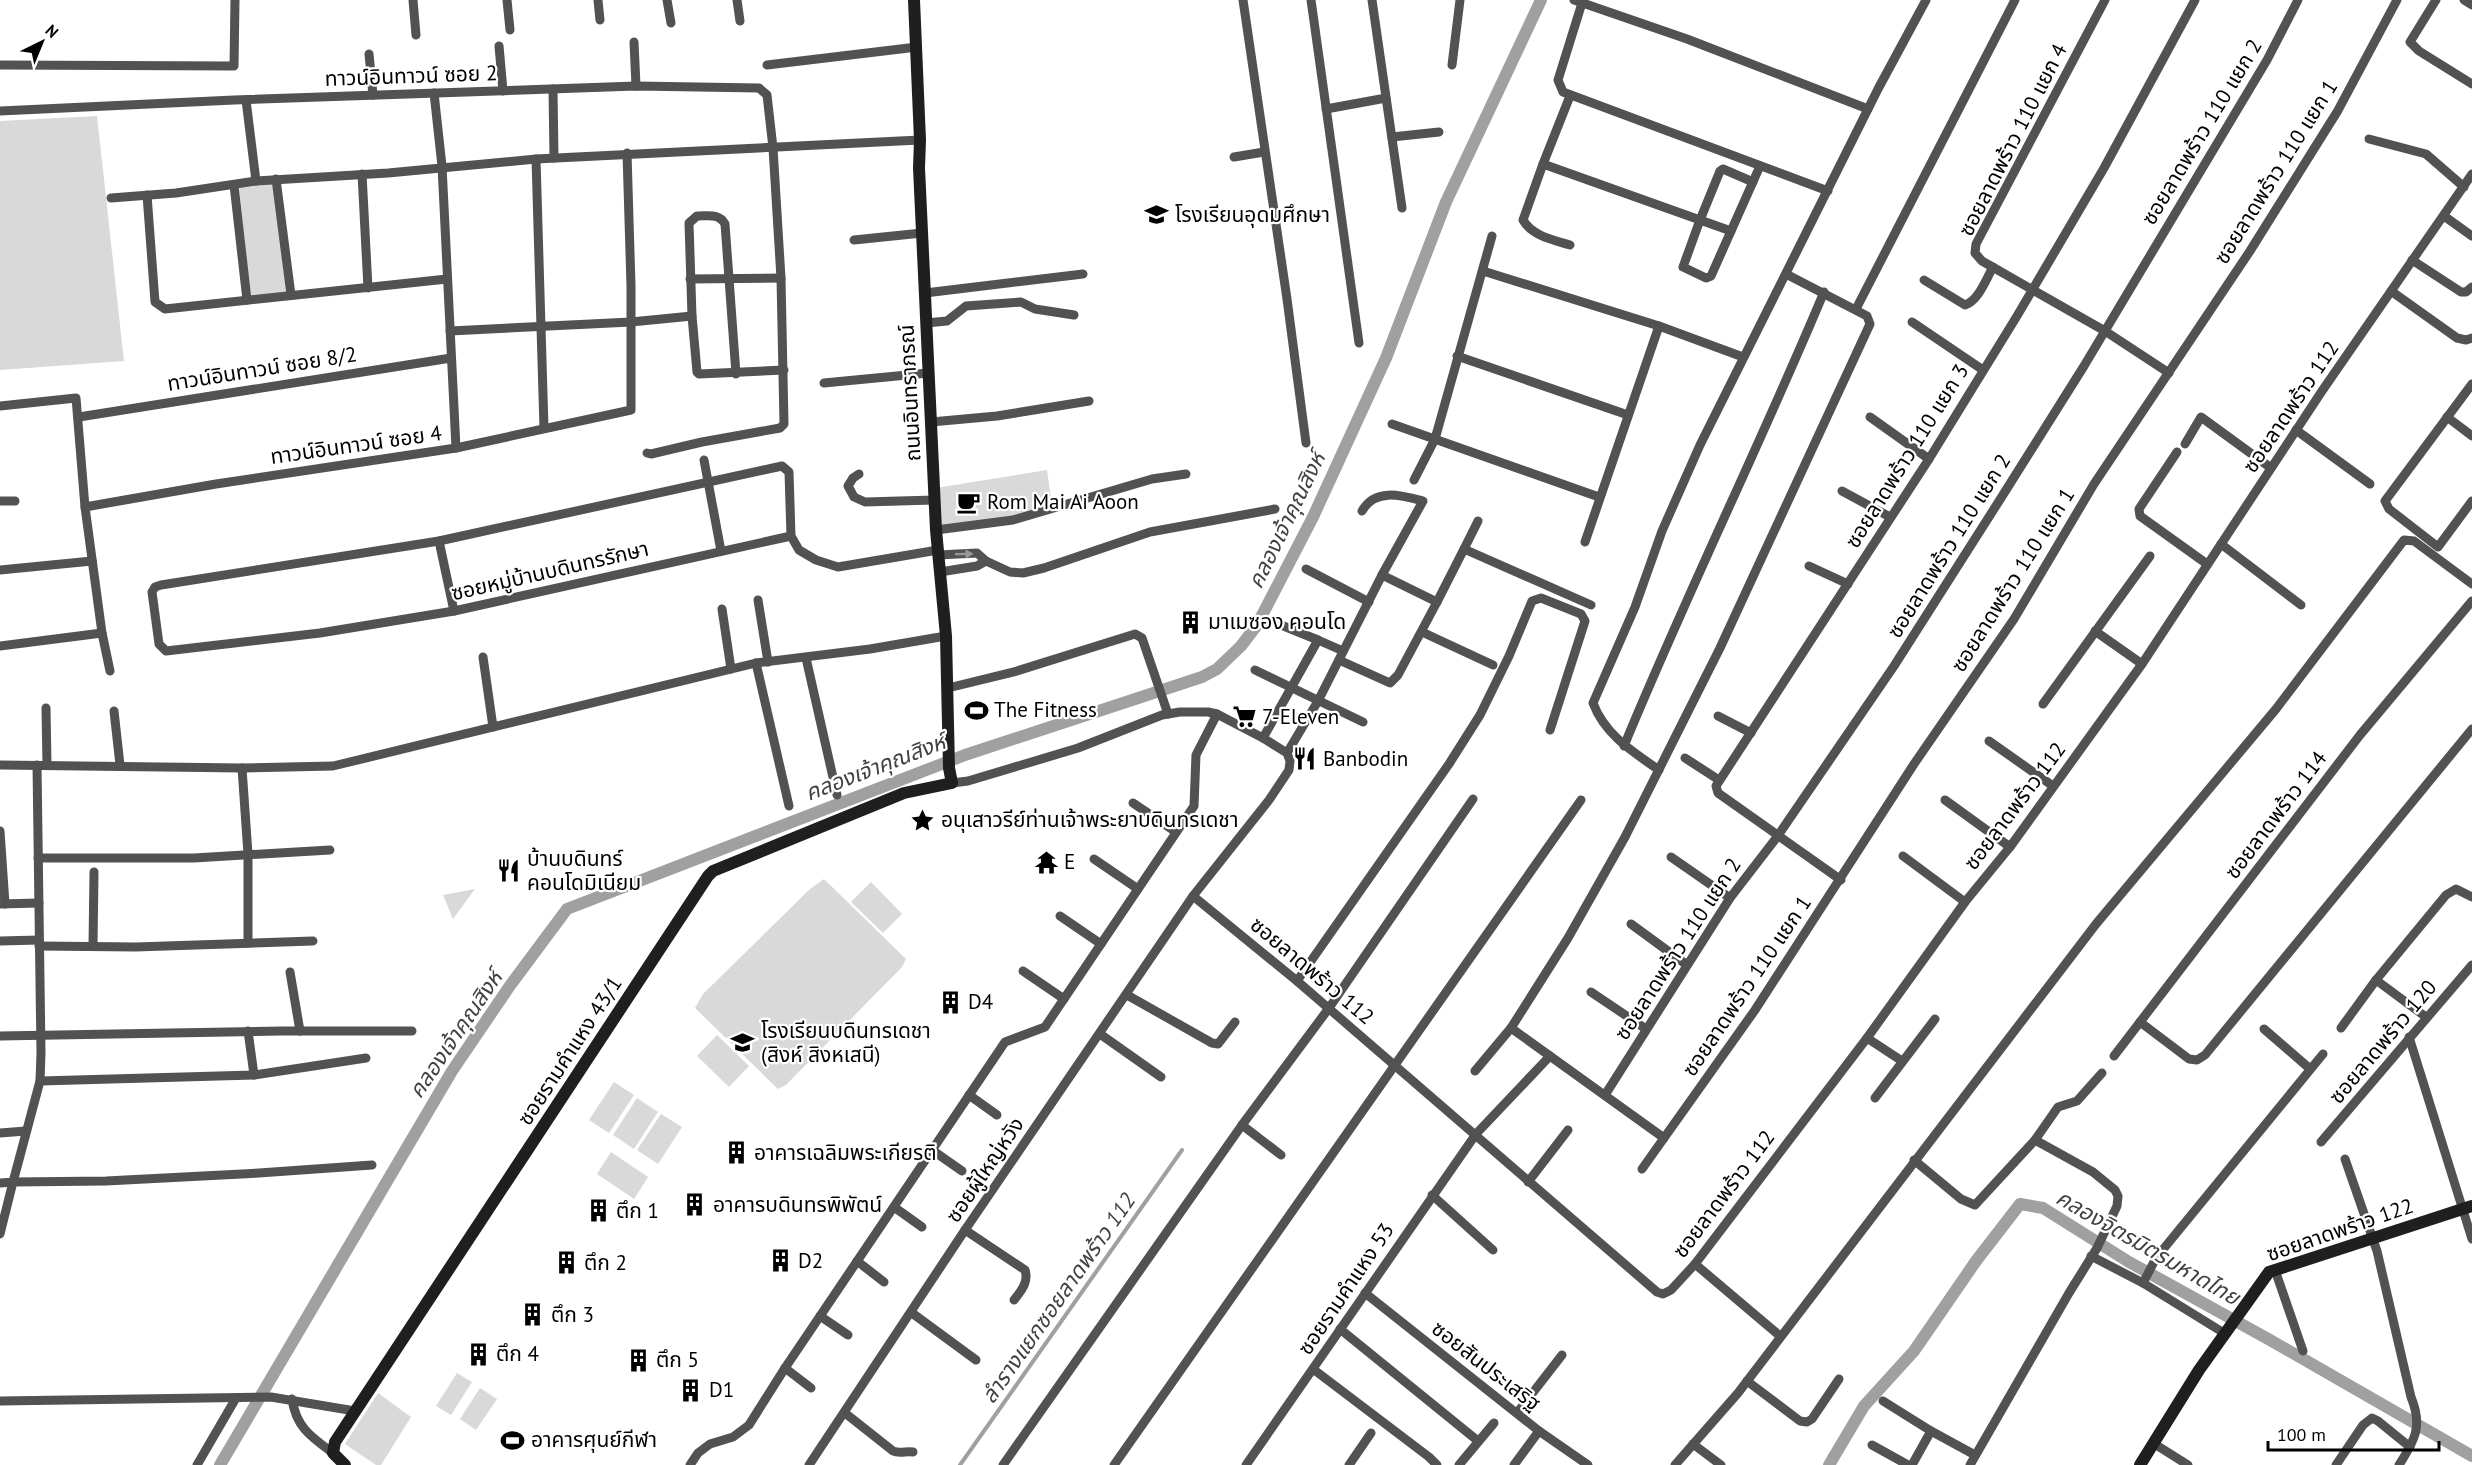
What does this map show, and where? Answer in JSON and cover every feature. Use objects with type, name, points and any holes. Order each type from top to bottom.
[{"type":"street","points":[[0,65],[234,66],[235,0]]},
{"type":"street","points":[[413,0],[416,35]]},
{"type":"street","points":[[507,0],[510,30]]},
{"type":"street","points":[[598,0],[600,20]]},
{"type":"street","points":[[667,0],[671,24]]},
{"type":"street","points":[[737,0],[740,21]]},
{"type":"street","name":"ถนนอินทราภรณ์","points":[[914,0],[934,500],[946,636],[949,768],[952,783]]},
{"type":"street","points":[[1243,0],[1306,443]]},
{"type":"street","points":[[1311,0],[1359,343]]},
{"type":"street","points":[[1372,0],[1402,208]]},
{"type":"street","points":[[1452,65],[1460,0]]},
{"type":"street","points":[[1659,770],[1624,746],[1604,725],[1593,703],[1635,607],[1662,531],[1700,445],[1868,109],[1926,0]]},
{"type":"street","points":[[1856,309],[2015,0]]},
{"type":"street","name":"ซอยลาดพร้าว 110 แยก 4","points":[[2105,0],[1976,244],[1975,253],[1982,261],[2105,331],[2169,373]]},
{"type":"street","name":"ซอยลาดพร้าว 110 แยก 3","points":[[1719,780],[1929,459],[2104,168],[2195,0]]},
{"type":"street","name":"ซอยลาดพร้าว 110 แยก 2","points":[[1605,1095],[1730,898],[1777,837],[1894,666],[2105,331],[2266,60],[2298,0]]},
{"type":"street","name":"ซอยลาดพร้าว 110 แยก 1","points":[[1642,1169],[1755,1010],[1842,880],[1914,764],[2014,619],[2094,484],[2250,251],[2337,112],[2397,0]]},
{"type":"street","points":[[2436,0],[2410,42],[2420,51],[2472,84]]},
{"type":"street","points":[[2464,0],[2472,5]]},
{"type":"street","points":[[1828,191],[1570,96],[1560,88],[1558,80],[1578,2],[1687,39],[1868,109]]},
{"type":"street","points":[[634,42],[636,86]]},
{"type":"street","points":[[499,46],[503,91]]},
{"type":"street","points":[[767,66],[917,47]]},
{"type":"street","points":[[369,54],[373,95]]},
{"type":"street","name":"ทาวน์อินทาวน์ ซอย 2","points":[[0,111],[636,86],[759,88],[767,94],[773,148],[786,419],[780,428],[647,453]]},
{"type":"street","points":[[553,89],[554,158]]},
{"type":"street","points":[[434,93],[442,166],[456,448]]},
{"type":"street","points":[[1570,96],[1523,220],[1527,228],[1570,245]]},
{"type":"street","points":[[1326,109],[1386,98]]},
{"type":"street","points":[[246,100],[256,181]]},
{"type":"street","points":[[1392,137],[1439,132]]},
{"type":"street","points":[[2369,139],[2426,153],[2464,187]]},
{"type":"street","points":[[111,198],[256,181],[536,159],[920,140]]},
{"type":"street","points":[[1234,157],[1264,152]]},
{"type":"street","points":[[627,153],[631,322]]},
{"type":"street","points":[[536,159],[544,428]]},
{"type":"street","points":[[1543,164],[1731,231]]},
{"type":"street","points":[[1753,182],[1720,169],[1683,267],[1706,278],[1711,276],[1753,182],[1760,166]]},
{"type":"street","points":[[362,174],[368,288]]},
{"type":"street","name":"ซอยลาดพร้าว 112","points":[[1193,896],[1329,1008],[1657,1292],[1663,1294],[1671,1290],[1695,1264],[1785,1142],[1867,1038],[1965,902],[2010,847],[2142,664],[2296,430],[2472,174]]},
{"type":"street","points":[[276,180],[291,295]]},
{"type":"street","points":[[234,185],[247,300]]},
{"type":"street","points":[[147,195],[155,302],[165,309],[447,279]]},
{"type":"street","points":[[736,374],[725,224],[716,215],[697,216],[689,223],[690,279],[697,372],[702,375],[736,374],[784,370]]},
{"type":"street","points":[[2444,216],[2472,236]]},
{"type":"street","points":[[854,240],[922,233]]},
{"type":"street","points":[[1414,480],[1435,440],[1492,236]]},
{"type":"street","points":[[2412,260],[2461,292],[2466,292],[2472,287]]},
{"type":"street","points":[[1924,280],[1965,305],[1971,303],[1976,297],[1993,267]]},
{"type":"street","points":[[1483,271],[1659,326],[1743,357]]},
{"type":"street","points":[[925,293],[1083,274]]},
{"type":"street","points":[[1475,1071],[1511,1028],[1568,938],[1659,770],[1720,648],[1870,324],[1867,316],[1856,309],[1786,274]]},
{"type":"street","points":[[690,279],[781,278]]},
{"type":"street","points":[[2391,291],[2457,339],[2472,338]]},
{"type":"street","points":[[1624,746],[1824,292]]},
{"type":"street","points":[[926,323],[946,321],[966,306],[1021,302],[1035,309],[1074,315]]},
{"type":"street","points":[[450,331],[631,322],[692,316]]},
{"type":"street","name":"ทาวน์อินทาวน์ ซอย 4","points":[[85,507],[228,482],[456,448],[631,410],[631,322]]},
{"type":"street","points":[[1912,322],[1983,370]]},
{"type":"street","points":[[1585,542],[1659,326]]},
{"type":"street","points":[[1457,356],[1628,415]]},
{"type":"street","name":"ทาวน์อินทาวน์ ซอย 8/2","points":[[78,417],[451,358]]},
{"type":"street","points":[[824,382],[928,373]]},
{"type":"street","points":[[2472,384],[2385,501],[2388,509],[2472,584]]},
{"type":"street","points":[[0,406],[76,398],[85,507],[102,633],[110,671]]},
{"type":"street","points":[[931,422],[997,416],[1089,401]]},
{"type":"street","points":[[1870,417],[1929,459]]},
{"type":"street","points":[[2185,444],[2201,417],[2271,468]]},
{"type":"street","points":[[2447,417],[2472,436]]},
{"type":"street","points":[[1392,424],[1599,498]]},
{"type":"street","points":[[2296,430],[2370,484]]},
{"type":"street","points":[[2177,452],[2139,509],[2139,516],[2207,564]]},
{"type":"street","points":[[704,460],[721,551]]},
{"type":"street","points":[[454,611],[439,541],[782,466],[789,472],[791,536],[799,550],[816,560],[838,567],[938,552],[977,553],[986,561],[1010,572],[1023,573],[1150,532],[1275,509]]},
{"type":"street","points":[[859,474],[848,486],[854,497],[865,502],[934,500]]},
{"type":"street","points":[[936,530],[1013,520],[1152,479],[1186,474]]},
{"type":"street","points":[[1842,491],[1890,517]]},
{"type":"street","points":[[1287,753],[1318,701],[1382,575],[1423,501],[1394,496],[1377,496],[1368,500],[1362,511]]},
{"type":"street","points":[[0,501],[15,501]]},
{"type":"street","points":[[2435,550],[2472,501]]},
{"type":"street","points":[[1281,625],[1318,640],[1341,656],[1390,683],[1398,675],[1422,632],[1478,520]]},
{"type":"street","name":"ซอยหมู่บ้านบดินทรรักษา","points":[[439,541],[155,587],[152,592],[159,644],[166,651],[320,633],[454,611],[791,536]]},
{"type":"street","points":[[1675,1465],[1747,1381],[2096,924],[2276,709],[2404,540],[2414,540],[2435,550]]},
{"type":"street","points":[[2221,544],[2301,605]]},
{"type":"street","points":[[1464,549],[1591,605]]},
{"type":"street","points":[[2043,704],[2150,556]]},
{"type":"street","points":[[0,570],[92,561]]},
{"type":"street","points":[[940,572],[977,566],[986,561]]},
{"type":"street","points":[[1809,566],[1848,584]]},
{"type":"street","points":[[1306,569],[1369,602]]},
{"type":"street","points":[[1382,575],[1437,602]]},
{"type":"street","points":[[1297,981],[1449,764],[1480,715],[1509,656],[1532,601],[1536,598],[1581,614],[1585,621],[1550,730]]},
{"type":"street","points":[[758,600],[768,662]]},
{"type":"street","name":"ซอยลาดพร้าว 114","points":[[2114,1056],[2360,735],[2472,601]]},
{"type":"street","points":[[722,609],[731,669]]},
{"type":"street","points":[[1422,632],[1493,665]]},
{"type":"street","points":[[2095,632],[2142,664]]},
{"type":"street","points":[[0,646],[102,633]]},
{"type":"street","points":[[948,688],[1017,671],[1135,634],[1142,638],[1168,714]]},
{"type":"street","points":[[0,765],[242,768],[333,766],[756,663],[806,658],[946,636]]},
{"type":"street","points":[[1263,738],[1318,640]]},
{"type":"street","points":[[483,657],[493,727]]},
{"type":"street","points":[[806,658],[837,795]]},
{"type":"street","points":[[756,663],[789,806]]},
{"type":"street","points":[[1255,670],[1363,722]]},
{"type":"street","points":[[0,1234],[40,1081],[38,858],[46,708]]},
{"type":"street","points":[[114,711],[120,765]]},
{"type":"street","points":[[952,783],[968,781],[1078,748],[1168,714],[1208,712],[1217,714],[1287,753],[1290,761],[1289,770],[1269,800],[1193,896]]},
{"type":"street","points":[[690,1465],[698,1453],[710,1444],[733,1437],[749,1425],[1005,1042],[1045,1027],[1194,806],[1196,755],[1217,714]]},
{"type":"street","points":[[1718,716],[1751,733]]},
{"type":"street","points":[[2140,1022],[2188,1059],[2197,1060],[2205,1055],[2472,729]]},
{"type":"street","points":[[1989,741],[2053,786]]},
{"type":"street","points":[[1685,758],[1719,780],[1716,786],[1718,793],[1777,837],[1842,880]]},
{"type":"street","points":[[242,768],[248,854],[248,943]]},
{"type":"street","name":"ซอยรามคำแหง 43/1","points":[[333,1453],[335,1442],[355,1411],[708,876],[713,871],[904,793],[952,783]]},
{"type":"street","points":[[1003,1465],[1242,1125],[1329,1008],[1473,800]]},
{"type":"street","points":[[1114,1465],[1581,800]]},
{"type":"street","points":[[1945,800],[2010,847]]},
{"type":"street","points":[[1133,803],[1176,832]]},
{"type":"street","points":[[0,831],[2,904],[39,903]]},
{"type":"street","points":[[38,858],[194,858],[330,850]]},
{"type":"street","points":[[1671,856],[1730,898]]},
{"type":"street","points":[[1903,856],[1965,902]]},
{"type":"street","points":[[1094,859],[1138,889]]},
{"type":"street","points":[[93,946],[94,872]]},
{"type":"street","points":[[2341,1028],[2376,980],[2446,895],[2456,889],[2472,897]]},
{"type":"street","name":"ซอยผู้ใหญ่หวัง","points":[[809,1465],[965,1230],[1193,896]]},
{"type":"street","points":[[1060,916],[1101,944]]},
{"type":"street","points":[[1631,924],[1687,965]]},
{"type":"street","points":[[0,941],[136,947],[313,941]]},
{"type":"street","name":"ซอยลาดพร้าว 120","points":[[2321,1142],[2472,965]]},
{"type":"street","points":[[1023,971],[1064,999]]},
{"type":"street","points":[[290,972],[300,1031]]},
{"type":"street","points":[[2376,980],[2426,1017]]},
{"type":"street","points":[[1592,992],[1646,1029]]},
{"type":"street","points":[[1126,995],[1212,1043],[1218,1044],[1235,1022]]},
{"type":"street","points":[[1875,1098],[1935,1019]]},
{"type":"street","points":[[1511,1028],[1664,1138]]},
{"type":"street","points":[[2264,1029],[2309,1068]]},
{"type":"street","points":[[248,1031],[254,1075]]},
{"type":"street","points":[[0,1036],[248,1031],[412,1031]]},
{"type":"street","points":[[1100,1034],[1161,1077]]},
{"type":"street","points":[[2409,1037],[2467,1208],[2472,1239]]},
{"type":"street","points":[[1867,1038],[1902,1061]]},
{"type":"street","points":[[2145,1281],[2156,1258],[2309,1068],[2323,1054]]},
{"type":"street","name":"ซอยรามคำแหง 53","points":[[1246,1465],[1476,1134],[1550,1056]]},
{"type":"street","points":[[40,1081],[254,1075],[366,1058]]},
{"type":"street","points":[[1914,1160],[1961,1198],[1975,1205],[2035,1140],[2058,1107],[2077,1101],[2102,1073]]},
{"type":"street","points":[[969,1095],[997,1115]]},
{"type":"street","points":[[1242,1125],[1281,1155]]},
{"type":"street","points":[[1528,1182],[1568,1130]]},
{"type":"street","points":[[0,1134],[26,1131]]},
{"type":"street","points":[[1970,1465],[2108,1228],[2117,1206],[2118,1196],[2115,1190],[2093,1172],[2035,1140]]},
{"type":"street","points":[[932,1150],[962,1171]]},
{"type":"street","points":[[2345,1159],[2372,1239],[2416,1410],[2418,1429],[2399,1465]]},
{"type":"street","points":[[0,1183],[106,1181],[372,1165]]},
{"type":"street","points":[[1432,1195],[1493,1250]]},
{"type":"street","points":[[894,1207],[922,1227]]},
{"type":"street","name":"ซอยลาดพร้าว 122","points":[[2140,1465],[2240,1310],[2269,1272],[2467,1208]]},
{"type":"street","points":[[965,1230],[1025,1270],[1028,1276],[1014,1300]]},
{"type":"street","points":[[2094,1252],[2228,1328]]},
{"type":"street","points":[[857,1261],[884,1282]]},
{"type":"street","points":[[1695,1264],[1780,1336]]},
{"type":"street","points":[[2275,1270],[2303,1351]]},
{"type":"street","name":"ซอยสันประเสริฐ","points":[[1365,1293],[1539,1431],[1587,1465]]},
{"type":"street","points":[[912,1312],[976,1360]]},
{"type":"street","points":[[820,1316],[848,1335]]},
{"type":"street","points":[[1340,1329],[1478,1441]]},
{"type":"street","points":[[1517,1413],[1562,1355]]},
{"type":"street","points":[[785,1368],[812,1389]]},
{"type":"street","points":[[1313,1369],[1429,1456],[1437,1465]]},
{"type":"street","points":[[1747,1381],[1800,1422],[1807,1422],[1839,1379]]},
{"type":"street","points":[[0,1401],[271,1397],[355,1411]]},
{"type":"street","points":[[197,1465],[236,1398]]},
{"type":"street","points":[[292,1399],[297,1420],[304,1432],[333,1453],[345,1465]]},
{"type":"street","points":[[1883,1401],[1931,1431],[1976,1455]]},
{"type":"street","points":[[845,1413],[893,1451],[913,1452]]},
{"type":"street","points":[[2336,1465],[2363,1425],[2372,1418],[2410,1447]]},
{"type":"street","points":[[1459,1465],[1494,1423]]},
{"type":"street","points":[[1515,1465],[1539,1431]]},
{"type":"street","points":[[1872,1444],[1910,1465],[1931,1431]]},
{"type":"street","points":[[1349,1465],[1371,1433]]},
{"type":"street","points":[[2153,1443],[2188,1465]]},
{"type":"street","points":[[1693,1444],[1721,1465]]},
{"type":"shaded area","points":[[97,116],[124,361],[0,370],[0,121]]},
{"type":"shaded area","points":[[274,181],[286,294],[250,298],[239,185]]},
{"type":"shaded area","points":[[1047,470],[1053,513],[936,530],[936,488]]},
{"type":"shaded area","points":[[824,879],[906,959],[902,967],[786,1085],[778,1089],[695,1008],[703,994],[810,889]]},
{"type":"shaded area","points":[[871,882],[902,914],[883,933],[851,902]]},
{"type":"shaded area","points":[[475,889],[453,919],[443,895]]},
{"type":"shaded area","points":[[717,1035],[749,1066],[729,1087],[697,1056]]},
{"type":"shaded area","points":[[614,1082],[634,1095],[609,1133],[589,1120]]},
{"type":"shaded area","points":[[637,1098],[658,1112],[634,1149],[613,1135]]},
{"type":"shaded area","points":[[661,1114],[682,1127],[658,1164],[637,1150]]},
{"type":"shaded area","points":[[611,1152],[648,1177],[634,1199],[597,1174]]},
{"type":"shaded area","points":[[457,1373],[472,1382],[451,1415],[436,1406]]},
{"type":"shaded area","points":[[480,1388],[497,1399],[476,1430],[460,1419]]},
{"type":"shaded area","points":[[378,1393],[411,1417],[381,1465],[376,1465],[345,1444]]},
{"type":"waterway","name":"คลองเจ้าคุณสิงห์","points":[[220,1465],[452,1071],[509,987],[567,909],[965,755],[1202,677],[1217,669],[1241,646],[1257,625],[1313,517],[1386,358],[1446,202],[1541,0]]},
{"type":"waterway","name":"ลำรางแยกซอยลาดพร้าว 112","points":[[960,1465],[1182,1150]]},
{"type":"waterway","name":"คลองจิตรมิตรมหาดไทย","points":[[1829,1465],[1864,1406],[1914,1351],[1976,1261],[2020,1204],[2043,1208],[2129,1262],[2472,1456]]},
{"type":"place","name":"โรงเรียนอุดมศึกษา","points":[[1157,215]]},
{"type":"place","name":"Rom Mai Ai Aoon","points":[[969,502]]},
{"type":"place","name":"มาเมซอง คอนโด","points":[[1190,622]]},
{"type":"place","name":"The Fitness","points":[[976,710]]},
{"type":"place","name":"7-Eleven","points":[[1244,717]]},
{"type":"place","name":"Banbodin","points":[[1305,759]]},
{"type":"place","name":"อนุเสาวรีย์ท่านเจ้าพระยาบดินทรเดชา","points":[[923,820]]},
{"type":"place","name":"E","points":[[1046,862]]},
{"type":"place","name":"บ้านบดินทร์ คอนโดมิเนียม","points":[[509,871]]},
{"type":"place","name":"D4","points":[[950,1002]]},
{"type":"place","name":"โรงเรียนบดินทรเดชา (สิงห์ สิงหเสนี)","points":[[743,1043]]},
{"type":"place","name":"อาคารเฉลิมพระเกียรติ","points":[[736,1153]]},
{"type":"place","name":"อาคารบดินทรพิพัตน์","points":[[695,1205]]},
{"type":"place","name":"ตึก 1","points":[[598,1211]]},
{"type":"place","name":"D2","points":[[780,1261]]},
{"type":"place","name":"ตึก 2","points":[[566,1263]]},
{"type":"place","name":"ตึก 3","points":[[533,1315]]},
{"type":"place","name":"ตึก 4","points":[[478,1354]]},
{"type":"place","name":"ตึก 5","points":[[638,1360]]},
{"type":"place","name":"D1","points":[[691,1390]]},
{"type":"place","name":"อาคารศุนย์กีฬา","points":[[513,1440]]}]
